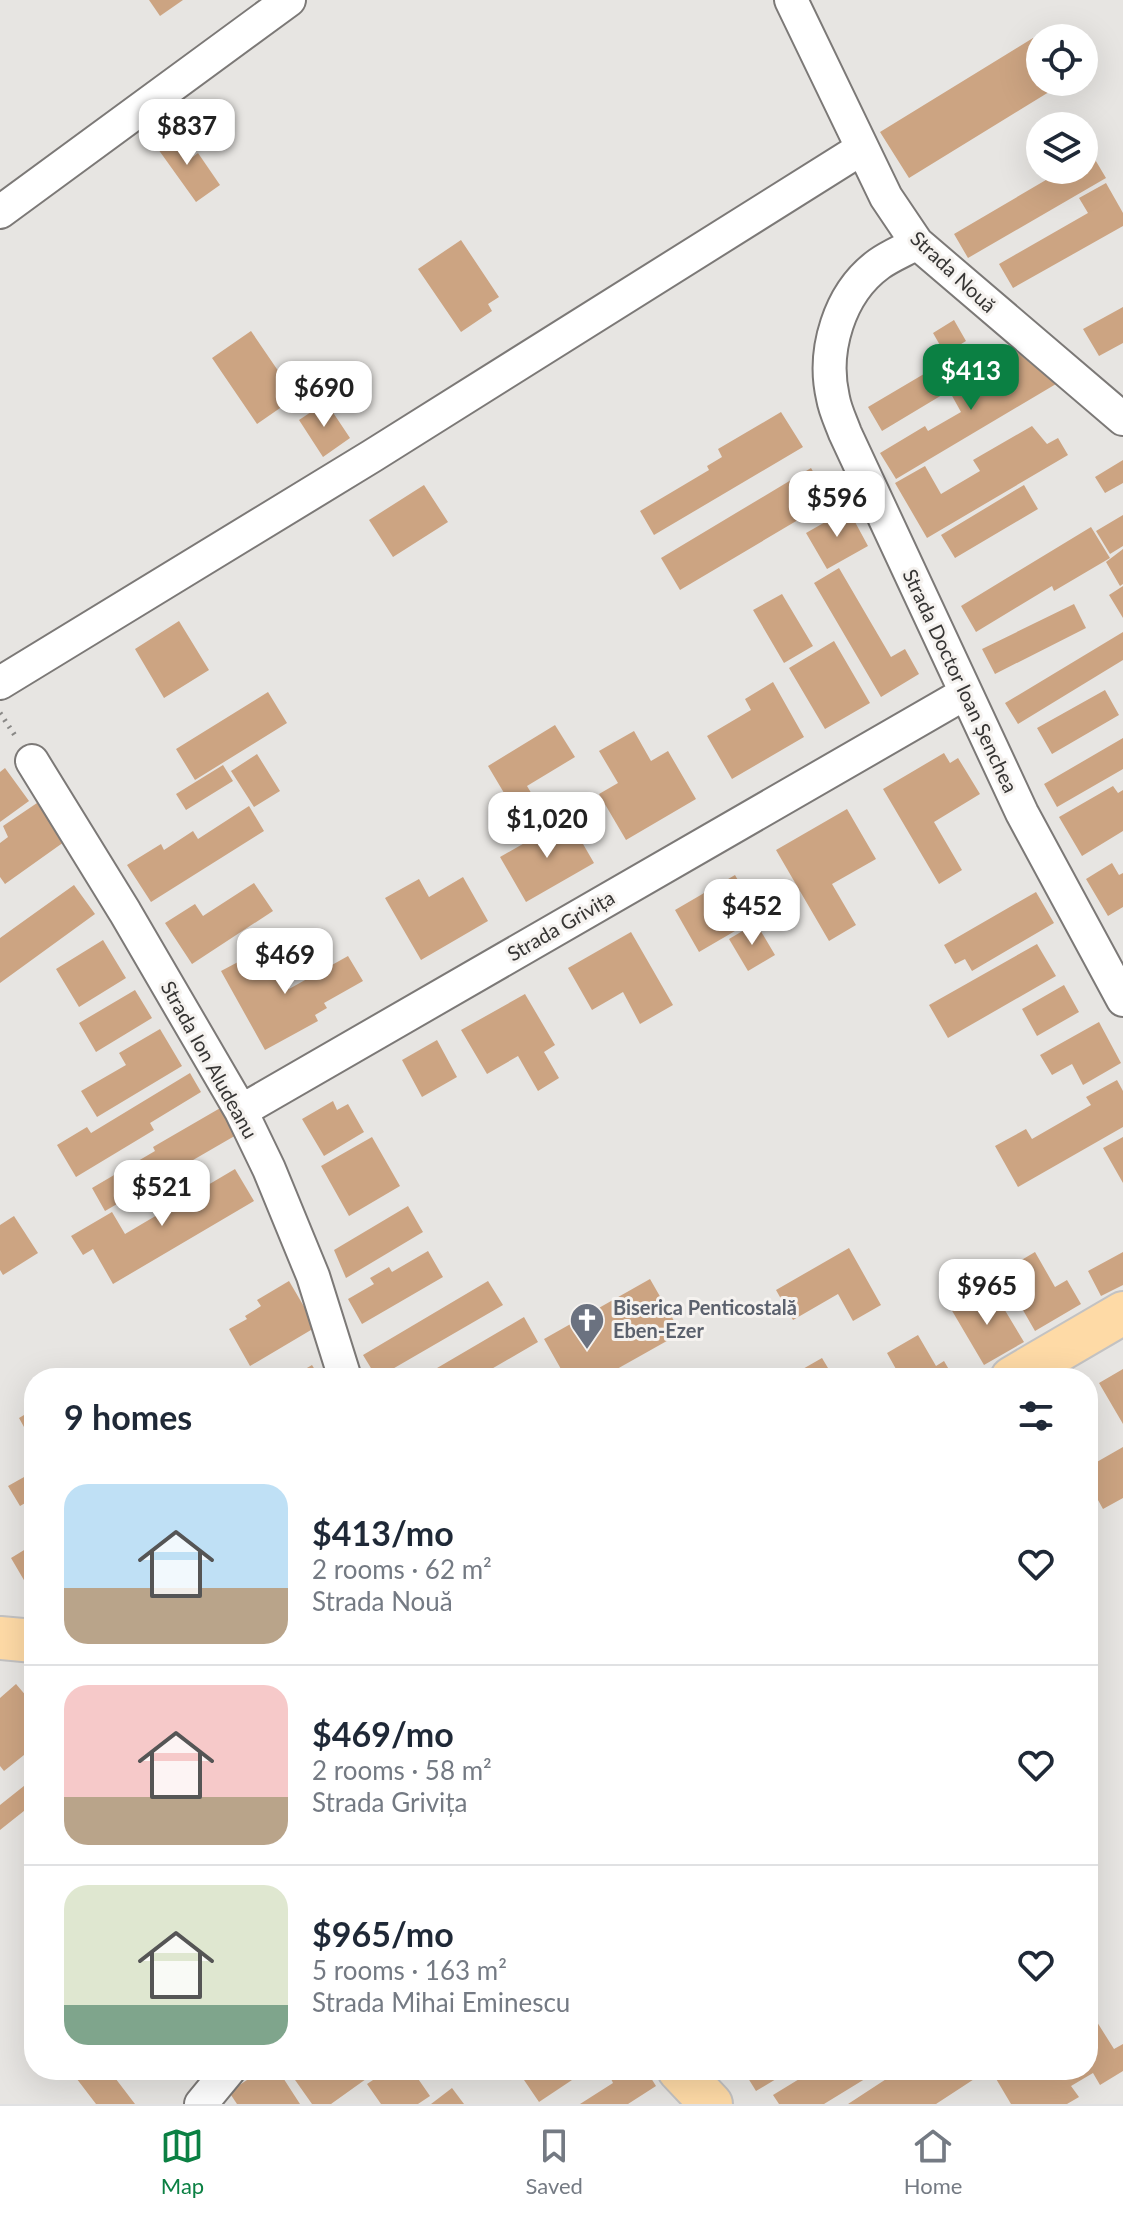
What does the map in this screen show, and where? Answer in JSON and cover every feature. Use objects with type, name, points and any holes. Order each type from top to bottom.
[{"type":"main road","points":[[1029,1368],[1123,1313]]},
{"type":"main road","points":[[0,1638],[24,1640]]},
{"type":"main road","points":[[688,2080],[711,2104]]},
{"type":"street","points":[[0,212],[289,0]]},
{"type":"street","name":"Strada Nouă","points":[[791,0],[861,149],[886,197],[917,243],[1123,419]]},
{"type":"street","points":[[0,683],[372,456],[861,149]]},
{"type":"street","name":"Strada Doctor Ioan Șenchea","points":[[917,243],[878,265],[847,300],[835,329],[829,366],[833,399],[845,433],[964,694],[1022,813],[1123,1000]]},
{"type":"street","name":"Strada Grivița","points":[[241,1111],[964,694]]},
{"type":"street","name":"Strada Ion Aludeanu","points":[[32,761],[125,912],[241,1111],[269,1169],[313,1276],[342,1368]]},
{"type":"street","points":[[201,2104],[221,2080]]},
{"type":"building","points":[[149,0],[183,0],[160,16]]},
{"type":"building","points":[[1026,42],[1026,96],[1042,96],[909,178],[880,132]]},
{"type":"building","points":[[170,130],[190,159],[198,153],[220,185],[196,202],[153,142]]},
{"type":"building","points":[[1098,165],[1106,178],[1098,183]]},
{"type":"building","points":[[1106,183],[1123,213],[1123,226],[1013,288],[999,264],[1088,213],[1079,198]]},
{"type":"building","points":[[1039,184],[1096,184],[968,258],[954,234]]},
{"type":"building","points":[[461,240],[499,297],[488,304],[492,311],[461,332],[418,269]]},
{"type":"building","points":[[1123,307],[1123,343],[1099,356],[1083,329]]},
{"type":"building","points":[[954,320],[966,341],[945,354],[933,333]]},
{"type":"building","points":[[251,331],[296,397],[257,424],[212,358]]},
{"type":"building","points":[[973,345],[987,368],[882,431],[868,407]]},
{"type":"building","points":[[1017,352],[1056,384],[896,479],[880,453],[925,426],[928,431],[961,412],[951,394]]},
{"type":"building","points":[[326,402],[350,438],[323,457],[299,420]]},
{"type":"building","points":[[781,412],[803,447],[654,535],[640,511],[709,470],[707,466],[722,457],[718,449]]},
{"type":"building","points":[[1032,426],[1047,444],[1058,438],[1068,455],[927,538],[895,483],[925,466],[941,494],[980,471],[973,460]]},
{"type":"building","points":[[1123,460],[1123,483],[1105,493],[1095,477]]},
{"type":"building","points":[[811,468],[830,501],[680,590],[661,558]]},
{"type":"building","points":[[424,485],[448,522],[393,557],[369,520]]},
{"type":"building","points":[[1024,485],[1038,509],[955,558],[941,535]]},
{"type":"building","points":[[848,509],[868,546],[827,569],[806,533]]},
{"type":"building","points":[[1123,515],[1123,546],[1110,554],[1096,531]]},
{"type":"building","points":[[1091,527],[1110,558],[1054,591],[1052,586],[976,632],[961,606]]},
{"type":"building","points":[[1123,549],[1123,584],[1120,586],[1106,562]]},
{"type":"building","points":[[839,568],[891,657],[905,649],[919,674],[881,697],[814,583]]},
{"type":"building","points":[[1123,586],[1123,618],[1109,595]]},
{"type":"building","points":[[782,594],[813,646],[784,663],[753,610]]},
{"type":"building","points":[[1074,604],[1086,628],[995,674],[982,649]]},
{"type":"building","points":[[179,621],[209,670],[164,698],[135,649]]},
{"type":"building","points":[[1123,632],[1123,660],[1018,724],[1005,703]]},
{"type":"building","points":[[834,641],[870,703],[825,729],[789,668]]},
{"type":"building","points":[[773,682],[804,737],[732,779],[707,736],[751,710],[745,699]]},
{"type":"building","points":[[1105,690],[1119,715],[1052,754],[1037,728]]},
{"type":"building","points":[[268,692],[287,723],[195,780],[176,749]]},
{"type":"building","points":[[555,725],[575,757],[527,786],[536,801],[516,813],[488,766]]},
{"type":"building","points":[[634,731],[651,761],[668,751],[696,799],[626,840],[599,794],[618,783],[599,751]]},
{"type":"building","points":[[1123,738],[1123,769],[1057,807],[1044,784]]},
{"type":"building","points":[[944,753],[950,763],[958,758],[980,794],[934,822],[962,870],[939,884],[883,789]]},
{"type":"building","points":[[257,754],[280,791],[254,807],[231,771]]},
{"type":"building","points":[[223,765],[233,781],[186,810],[176,794]]},
{"type":"building","points":[[5,768],[29,801],[0,822],[0,772]]},
{"type":"building","points":[[1113,786],[1118,793],[1123,790],[1123,831],[1082,856],[1059,817]]},
{"type":"building","points":[[37,803],[64,842],[5,884],[0,877],[0,843],[8,837],[3,826]]},
{"type":"building","points":[[249,806],[264,831],[151,902],[127,865],[161,844],[164,850],[193,831],[198,839]]},
{"type":"building","points":[[847,809],[876,859],[832,884],[856,925],[829,941],[776,850]]},
{"type":"building","points":[[568,818],[594,863],[526,902],[500,857]]},
{"type":"building","points":[[1112,863],[1119,875],[1123,873],[1123,907],[1108,916],[1086,879]]},
{"type":"building","points":[[735,875],[759,917],[699,952],[675,910]]},
{"type":"building","points":[[463,877],[488,921],[421,960],[385,898],[419,879],[429,897]]},
{"type":"building","points":[[254,883],[273,911],[192,964],[165,923],[195,904],[203,916]]},
{"type":"building","points":[[74,885],[95,914],[0,983],[0,938]]},
{"type":"building","points":[[1036,892],[1054,923],[972,971],[965,959],[955,964],[944,945]]},
{"type":"building","points":[[756,923],[775,955],[748,971],[729,939]]},
{"type":"building","points":[[631,932],[673,1005],[640,1024],[623,992],[592,1010],[568,968]]},
{"type":"building","points":[[103,940],[126,978],[79,1007],[56,969]]},
{"type":"building","points":[[1037,944],[1056,976],[948,1038],[929,1005]]},
{"type":"building","points":[[259,951],[266,962],[272,958],[289,989],[348,956],[363,981],[324,1003],[327,1008],[315,1015],[318,1021],[265,1050],[221,971]]},
{"type":"building","points":[[1064,985],[1079,1012],[1037,1036],[1022,1009]]},
{"type":"building","points":[[135,990],[152,1018],[96,1052],[79,1023]]},
{"type":"building","points":[[525,994],[555,1045],[544,1052],[559,1078],[538,1091],[518,1056],[487,1074],[461,1030]]},
{"type":"building","points":[[1099,1022],[1121,1063],[1083,1085],[1072,1064],[1052,1075],[1040,1055]]},
{"type":"building","points":[[160,1029],[182,1066],[97,1117],[81,1091],[126,1065],[119,1053]]},
{"type":"building","points":[[437,1040],[457,1077],[422,1097],[402,1060]]},
{"type":"building","points":[[190,1073],[201,1092],[150,1123],[154,1130],[76,1177],[57,1145],[87,1127],[91,1133]]},
{"type":"building","points":[[1117,1080],[1123,1091],[1123,1127],[1018,1187],[995,1146],[1026,1129],[1032,1139],[1091,1105],[1086,1097]]},
{"type":"building","points":[[333,1101],[337,1110],[348,1104],[364,1132],[324,1156],[302,1119]]},
{"type":"building","points":[[222,1107],[238,1134],[105,1211],[92,1188],[155,1151],[153,1147]]},
{"type":"building","points":[[372,1137],[400,1186],[349,1216],[321,1166]]},
{"type":"building","points":[[1123,1137],[1123,1183],[1103,1148]]},
{"type":"building","points":[[235,1169],[254,1201],[113,1284],[93,1249],[83,1255],[71,1236],[112,1212],[125,1234]]},
{"type":"building","points":[[408,1206],[423,1232],[346,1278],[334,1250]]},
{"type":"building","points":[[14,1216],[38,1253],[3,1275],[0,1270],[0,1225]]},
{"type":"building","points":[[849,1248],[881,1305],[853,1321],[838,1294],[793,1320],[776,1290]]},
{"type":"building","points":[[428,1251],[443,1277],[362,1324],[348,1299],[374,1284],[370,1278],[389,1267],[392,1272]]},
{"type":"building","points":[[1035,1252],[1055,1287],[1067,1280],[1081,1304],[1035,1331],[1001,1272]]},
{"type":"building","points":[[1123,1252],[1123,1285],[1101,1296],[1088,1271]]},
{"type":"building","points":[[650,1279],[681,1333],[619,1368],[560,1368],[544,1339]]},
{"type":"building","points":[[289,1281],[316,1327],[250,1366],[229,1329],[261,1306],[257,1300]]},
{"type":"building","points":[[488,1281],[503,1305],[394,1368],[371,1368],[363,1355]]},
{"type":"building","points":[[994,1292],[1024,1342],[984,1365],[951,1309],[977,1294],[981,1300]]},
{"type":"building","points":[[524,1317],[538,1342],[493,1368],[437,1368]]},
{"type":"building","points":[[918,1335],[936,1366],[944,1361],[948,1368],[895,1368],[887,1353]]},
{"type":"building","points":[[822,1358],[828,1368],[804,1368]]},
{"type":"building","points":[[1123,1369],[1123,1424],[1099,1383]]},
{"type":"building","points":[[1123,1447],[1123,1498],[1103,1509],[1098,1500],[1098,1461]]},
{"type":"building","points":[[24,1477],[24,1504],[20,1506],[8,1486]]},
{"type":"building","points":[[24,1550],[24,1580],[11,1558]]},
{"type":"building","points":[[16,1684],[24,1693],[24,1755],[4,1771],[0,1766],[0,1698]]},
{"type":"building","points":[[24,1786],[24,1811],[0,1830],[0,1805]]},
{"type":"building","points":[[1098,2024],[1114,2049],[1123,2044],[1123,2071],[1100,2085],[1097,2080]]},
{"type":"building","points":[[78,2080],[117,2080],[135,2104],[96,2104]]},
{"type":"building","points":[[247,2080],[284,2080],[300,2104],[237,2104],[229,2092]]},
{"type":"building","points":[[295,2080],[365,2080],[331,2104],[312,2104]]},
{"type":"building","points":[[373,2080],[419,2080],[430,2096],[418,2104],[381,2104],[367,2084]]},
{"type":"building","points":[[524,2080],[572,2080],[539,2102]]},
{"type":"building","points":[[612,2080],[652,2080],[656,2086],[628,2104],[580,2104],[613,2083]]},
{"type":"building","points":[[749,2080],[774,2080],[756,2091]]},
{"type":"building","points":[[798,2080],[863,2080],[824,2104],[779,2104],[773,2095]]},
{"type":"building","points":[[885,2080],[973,2080],[936,2104],[848,2104]]},
{"type":"building","points":[[997,2080],[1081,2080],[1071,2086],[1079,2097],[1067,2104],[1011,2104]]},
{"type":"building","points":[[452,2088],[464,2104],[431,2104]]},
{"type":"place","name":"Biserica Penticostală Eben-Ezer","points":[[587,1351]]}]
